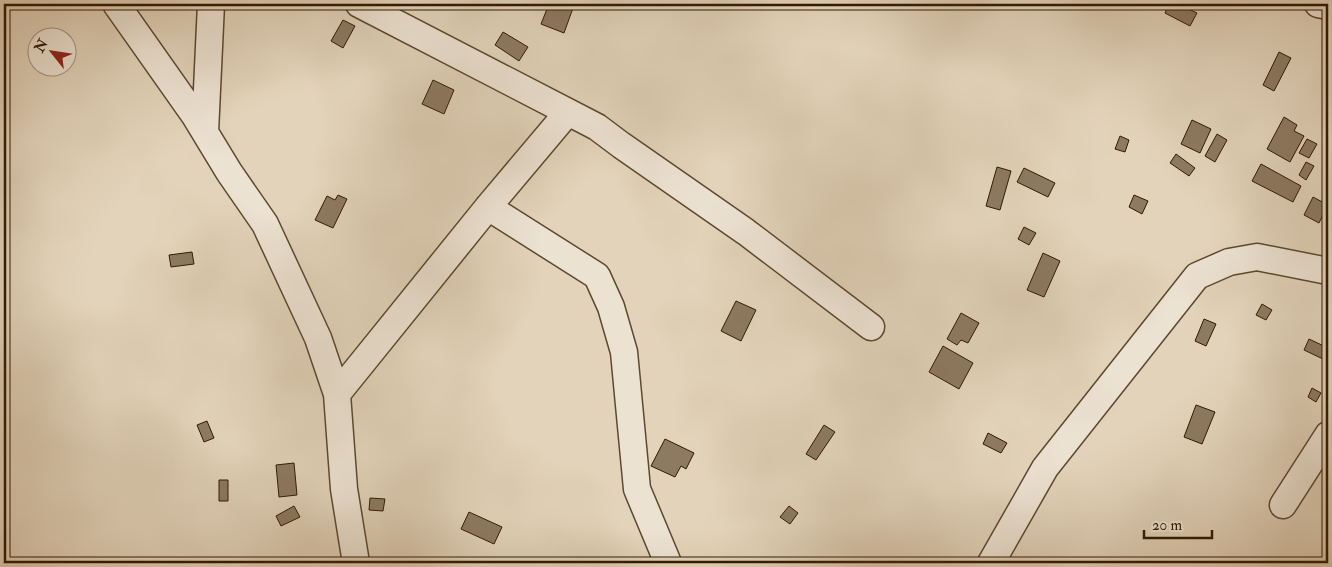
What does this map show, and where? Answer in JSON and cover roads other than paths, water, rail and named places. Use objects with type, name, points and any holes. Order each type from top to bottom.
[{"type":"street","points":[[116,4],[195,116],[229,172],[265,224],[318,338],[337,394],[344,489],[356,563]]},
{"type":"street","points":[[205,132],[211,4]]},
{"type":"street","points":[[359,4],[597,126],[621,146],[746,232],[871,327]]},
{"type":"street","points":[[1318,4],[1328,6]]},
{"type":"street","points":[[337,394],[488,207],[568,112]]},
{"type":"street","points":[[488,207],[597,276],[611,307],[624,352],[637,489],[668,563]]},
{"type":"street","points":[[991,563],[1045,468],[1196,276],[1229,262],[1257,257],[1328,271]]},
{"type":"street","points":[[1283,505],[1328,436]]}]
